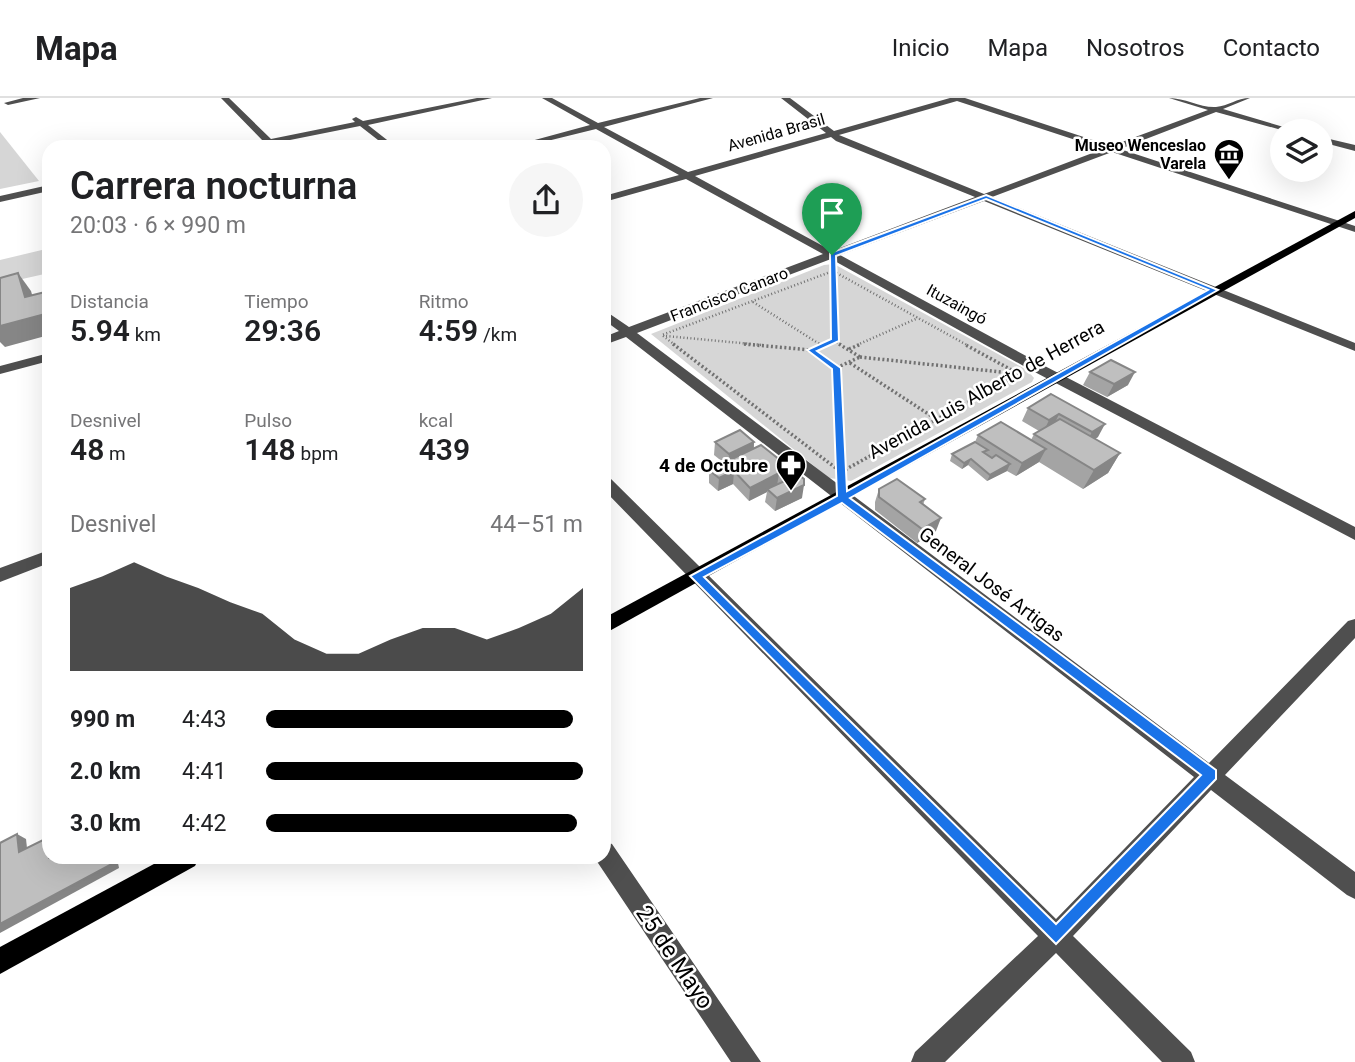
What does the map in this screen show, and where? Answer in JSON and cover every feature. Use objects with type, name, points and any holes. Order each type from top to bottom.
[{"type":"main road","name":"Avenida Luis Alberto de Herrera","points":[[611,623],[1355,215]]},
{"type":"main road","points":[[0,961],[176,864]]},
{"type":"street","points":[[8,103],[36,98]]},
{"type":"street","points":[[225,98],[268,140]]},
{"type":"street","points":[[273,140],[461,98]]},
{"type":"street","points":[[357,121],[488,98]]},
{"type":"street","name":"Ituzaingó","points":[[546,98],[1056,378],[1355,534]]},
{"type":"street","points":[[542,140],[709,98]]},
{"type":"street","points":[[785,98],[831,134],[1355,347]]},
{"type":"street","points":[[957,98],[1355,229]]},
{"type":"street","name":"Avenida Brasil","points":[[611,197],[957,98]]},
{"type":"street","points":[[1172,98],[1270,125]]},
{"type":"street","name":"Francisco Canaro","points":[[611,338],[1246,98]]},
{"type":"street","points":[[357,121],[383,140]]},
{"type":"street","points":[[1333,142],[1355,148]]},
{"type":"street","points":[[0,199],[42,190]]},
{"type":"street","name":"General José Artigas","points":[[611,319],[842,498],[1212,775],[1355,887]]},
{"type":"street","points":[[0,370],[42,359]]},
{"type":"street","points":[[611,488],[1181,1062]]},
{"type":"street","points":[[0,575],[42,559]]},
{"type":"street","points":[[925,1062],[1056,936],[1355,626]]},
{"type":"street","name":"25 de Mayo","points":[[611,862],[747,1062]]},
{"type":"path","points":[[832,255],[835,341]]},
{"type":"path","points":[[662,335],[833,271],[1019,374]]},
{"type":"path","points":[[752,301],[822,346]]},
{"type":"path","points":[[848,350],[918,318]]},
{"type":"path","points":[[627,332],[811,350],[835,341]]},
{"type":"path","points":[[662,335],[841,472]]},
{"type":"path","points":[[835,341],[860,358]]},
{"type":"path","points":[[811,350],[836,368]]},
{"type":"path","points":[[836,368],[860,358],[1056,378]]},
{"type":"path","points":[[849,362],[937,419]]},
{"type":"path","points":[[836,368],[842,498]]},
{"type":"path","points":[[841,472],[1019,374]]},
{"type":"shaded area","points":[[0,132],[39,181],[0,189]]},
{"type":"shaded area","points":[[42,250],[42,275],[0,284],[0,260]]},
{"type":"shaded area","points":[[834,264],[1027,370],[1034,378],[1032,382],[851,481],[829,478],[651,334],[824,265]]},
{"type":"building","points":[[18,273],[25,297],[42,293],[42,315],[0,326],[0,278]]},
{"type":"building","points":[[1111,360],[1135,372],[1114,384],[1090,372]]},
{"type":"building","points":[[1051,394],[1105,424],[1092,432],[1059,414],[1049,420],[1028,408]]},
{"type":"building","points":[[1060,419],[1120,453],[1094,470],[1034,434]]},
{"type":"building","points":[[1001,422],[1046,449],[1022,463],[978,435]]},
{"type":"building","points":[[740,430],[754,442],[729,454],[715,442]]},
{"type":"building","points":[[975,442],[988,450],[983,452],[992,458],[996,455],[1010,464],[990,475],[971,459],[964,463],[952,454]]},
{"type":"building","points":[[761,445],[804,479],[804,485],[777,498],[767,489],[787,480],[779,473],[750,488],[734,471],[719,478],[709,470]]},
{"type":"building","points":[[897,479],[925,499],[920,502],[941,518],[922,529],[879,497],[879,489]]},
{"type":"building","points":[[17,834],[19,852],[42,840],[42,864],[112,864],[0,924],[0,843]]},
{"type":"place","name":"Museo Wenceslao Varela","points":[[1229,181]]},
{"type":"place","name":"4 de Octubre","points":[[791,492]]},
{"type":"route","points":[[832,255],[835,341],[811,350],[836,368],[842,498],[696,576],[1056,936],[1212,775],[842,498],[1214,290],[986,197],[832,255]]}]
